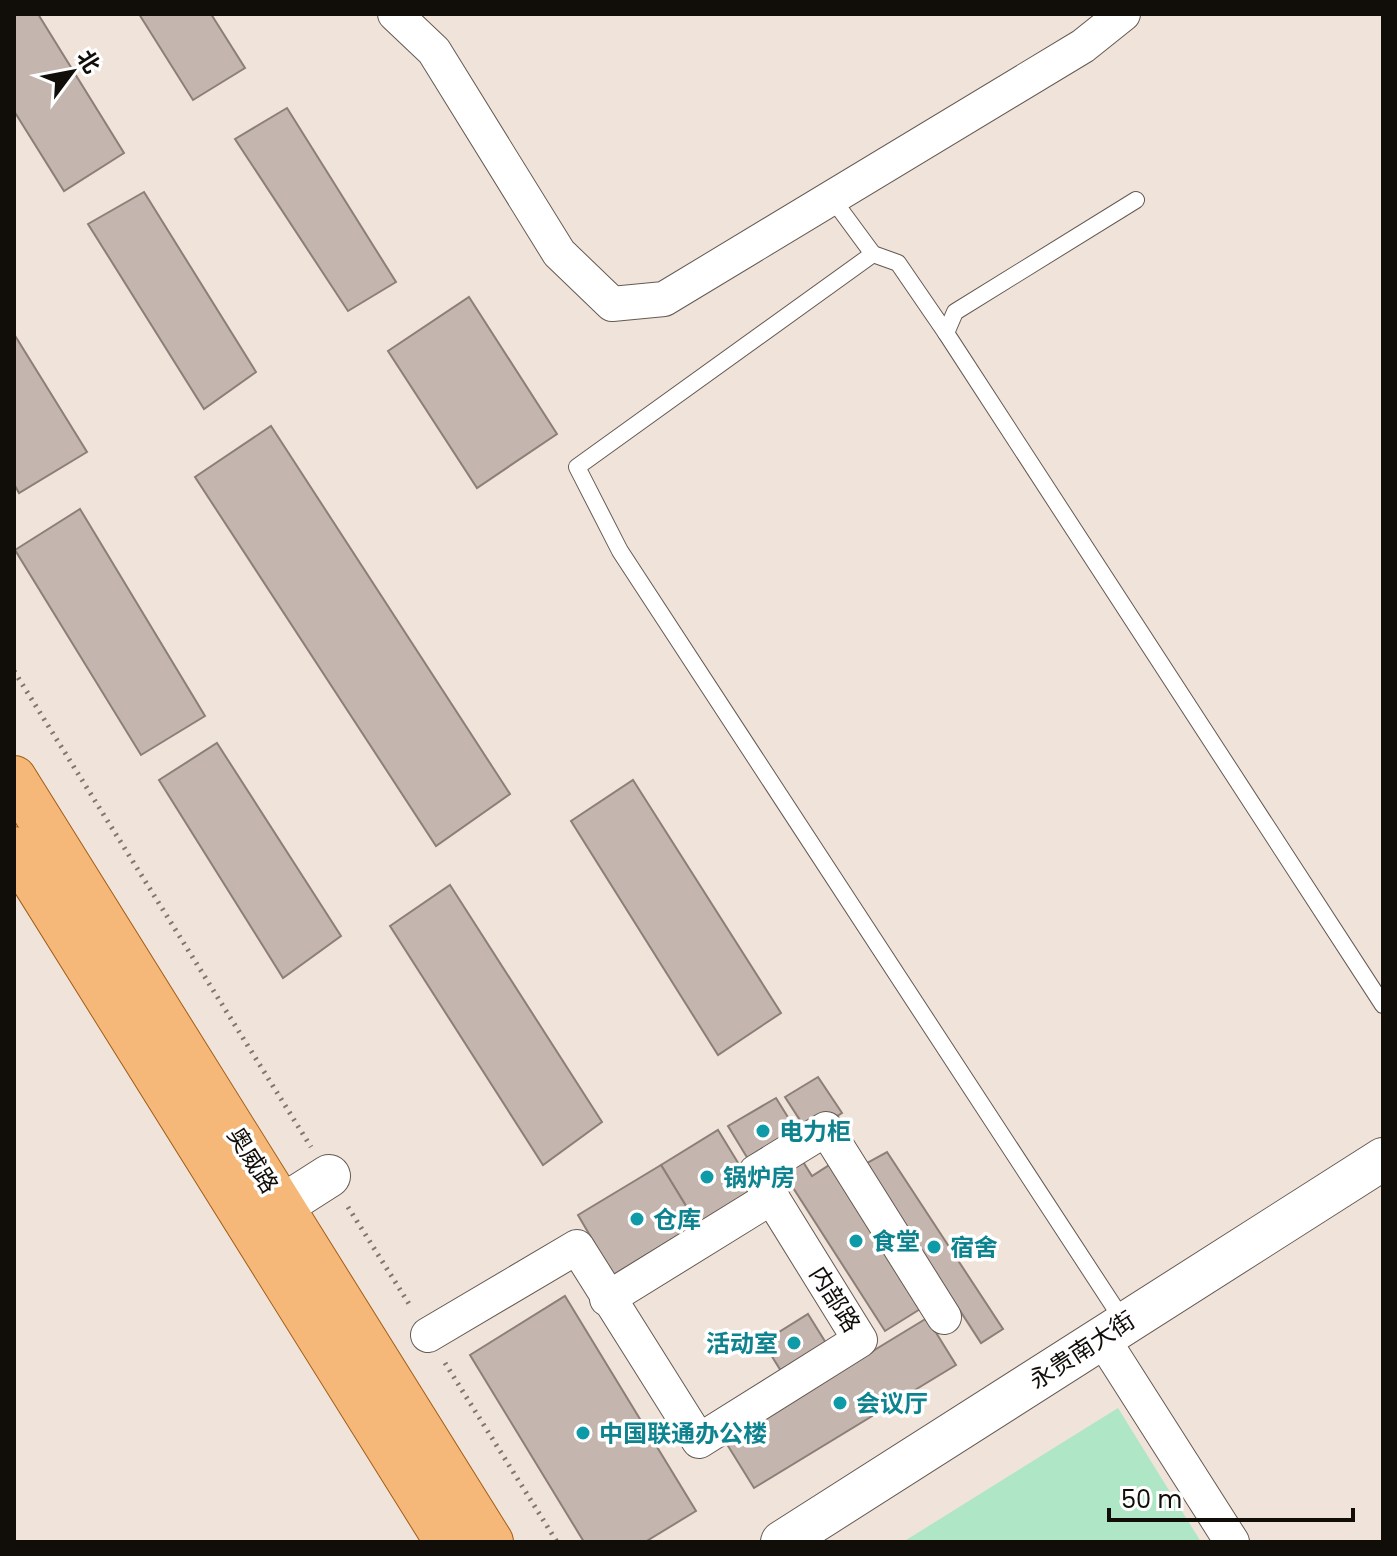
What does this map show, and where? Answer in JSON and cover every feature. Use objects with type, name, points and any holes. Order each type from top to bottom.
[{"type":"main road","name":"奥威路","points":[[14,778],[491,1542]]},
{"type":"main road","name":"奥威路","points":[[14,849],[447,1542]]},
{"type":"street","points":[[395,14],[434,51],[559,253],[612,304],[664,299],[1083,46],[1123,14]]},
{"type":"street","points":[[607,1299],[772,1197],[756,1172],[826,1129],[944,1317]]},
{"type":"street","name":"永贵南大街","points":[[782,1542],[1383,1159]]},
{"type":"street","points":[[282,1206],[329,1176]]},
{"type":"street","name":"内部路","points":[[428,1335],[577,1247],[699,1441],[860,1340],[772,1197]]},
{"type":"street","points":[[1114,1330],[1232,1542]]},
{"type":"lane","points":[[831,197],[873,254],[898,263],[946,333],[1383,1005]]},
{"type":"lane","points":[[946,333],[955,312],[1136,200]]},
{"type":"lane","points":[[873,254],[577,467],[620,551],[1114,1330]]},
{"type":"path","points":[[14,671],[557,1542]]},
{"type":"green space","points":[[1118,1408],[1201,1542],[903,1542]]},
{"type":"building","points":[[14,14],[38,14],[124,153],[64,191],[14,111]]},
{"type":"building","points":[[139,14],[211,14],[245,68],[193,100]]},
{"type":"building","points":[[287,108],[396,282],[348,311],[235,139]]},
{"type":"building","points":[[144,192],[256,372],[204,409],[88,224]]},
{"type":"building","points":[[469,297],[557,434],[477,488],[388,351]]},
{"type":"building","points":[[14,334],[87,452],[19,493],[14,484]]},
{"type":"building","points":[[271,426],[510,794],[436,846],[195,477]]},
{"type":"building","points":[[80,509],[205,716],[141,755],[15,550]]},
{"type":"building","points":[[217,743],[341,936],[283,978],[159,780]]},
{"type":"building","points":[[633,780],[781,1013],[718,1055],[571,821]]},
{"type":"building","points":[[450,885],[602,1122],[543,1165],[390,926]]},
{"type":"building","points":[[818,1077],[842,1113],[809,1134],[785,1097]]},
{"type":"building","name":"电力柜","points":[[776,1098],[799,1135],[751,1164],[728,1126]]},
{"type":"building","name":"锅炉房","points":[[718,1130],[754,1189],[697,1224],[661,1165]]},
{"type":"building","name":"宿舍","points":[[887,1152],[1003,1329],[981,1343],[865,1164]]},
{"type":"building","name":"食堂","points":[[800,1157],[812,1176],[834,1162],[925,1306],[885,1331],[781,1169]]},
{"type":"building","name":"仓库","points":[[661,1165],[697,1224],[613,1275],[578,1215]]},
{"type":"building","name":"中国联通办公楼","points":[[565,1296],[696,1511],[645,1542],[584,1542],[470,1355]]},
{"type":"building","name":"活动室","points":[[808,1314],[826,1343],[781,1371],[763,1342]]},
{"type":"building","name":"会议厅","points":[[927,1318],[956,1365],[754,1488],[725,1441]]},
{"type":"place","name":"电力柜","points":[[763,1131]]},
{"type":"place","name":"锅炉房","points":[[707,1177]]},
{"type":"place","name":"仓库","points":[[637,1219]]},
{"type":"place","name":"食堂","points":[[856,1241]]},
{"type":"place","name":"宿舍","points":[[934,1247]]},
{"type":"place","name":"活动室","points":[[794,1343]]},
{"type":"place","name":"会议厅","points":[[840,1403]]},
{"type":"place","name":"中国联通办公楼","points":[[583,1433]]}]
